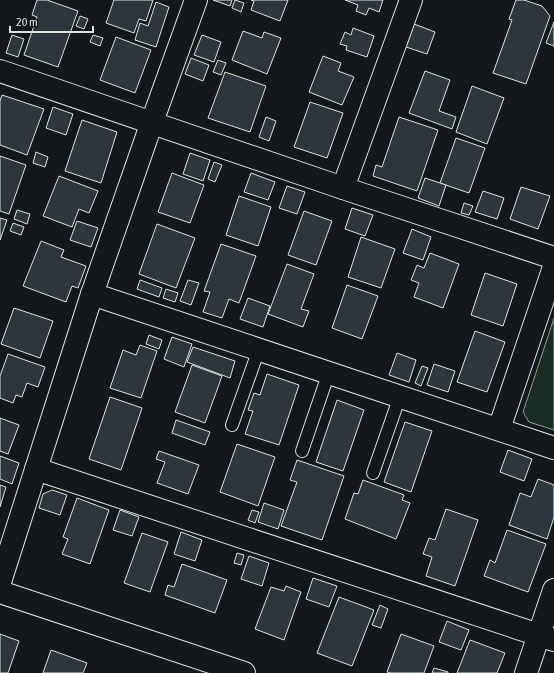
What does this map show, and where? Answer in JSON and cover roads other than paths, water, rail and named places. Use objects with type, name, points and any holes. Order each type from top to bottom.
[{"type":"street","points":[[0,582],[92,294],[196,0]]},
{"type":"street","points":[[343,188],[411,0]]},
{"type":"street","points":[[0,71],[554,258]]},
{"type":"street","points":[[499,429],[554,267]]},
{"type":"street","points":[[92,294],[554,448]]},
{"type":"street","points":[[36,469],[546,638]]},
{"type":"street","points":[[526,673],[546,638],[554,590]]},
{"type":"street","points":[[0,592],[244,673]]},
{"type":"lane","points":[[232,425],[259,349]]},
{"type":"lane","points":[[302,451],[329,372]]},
{"type":"lane","points":[[373,473],[400,396]]}]
